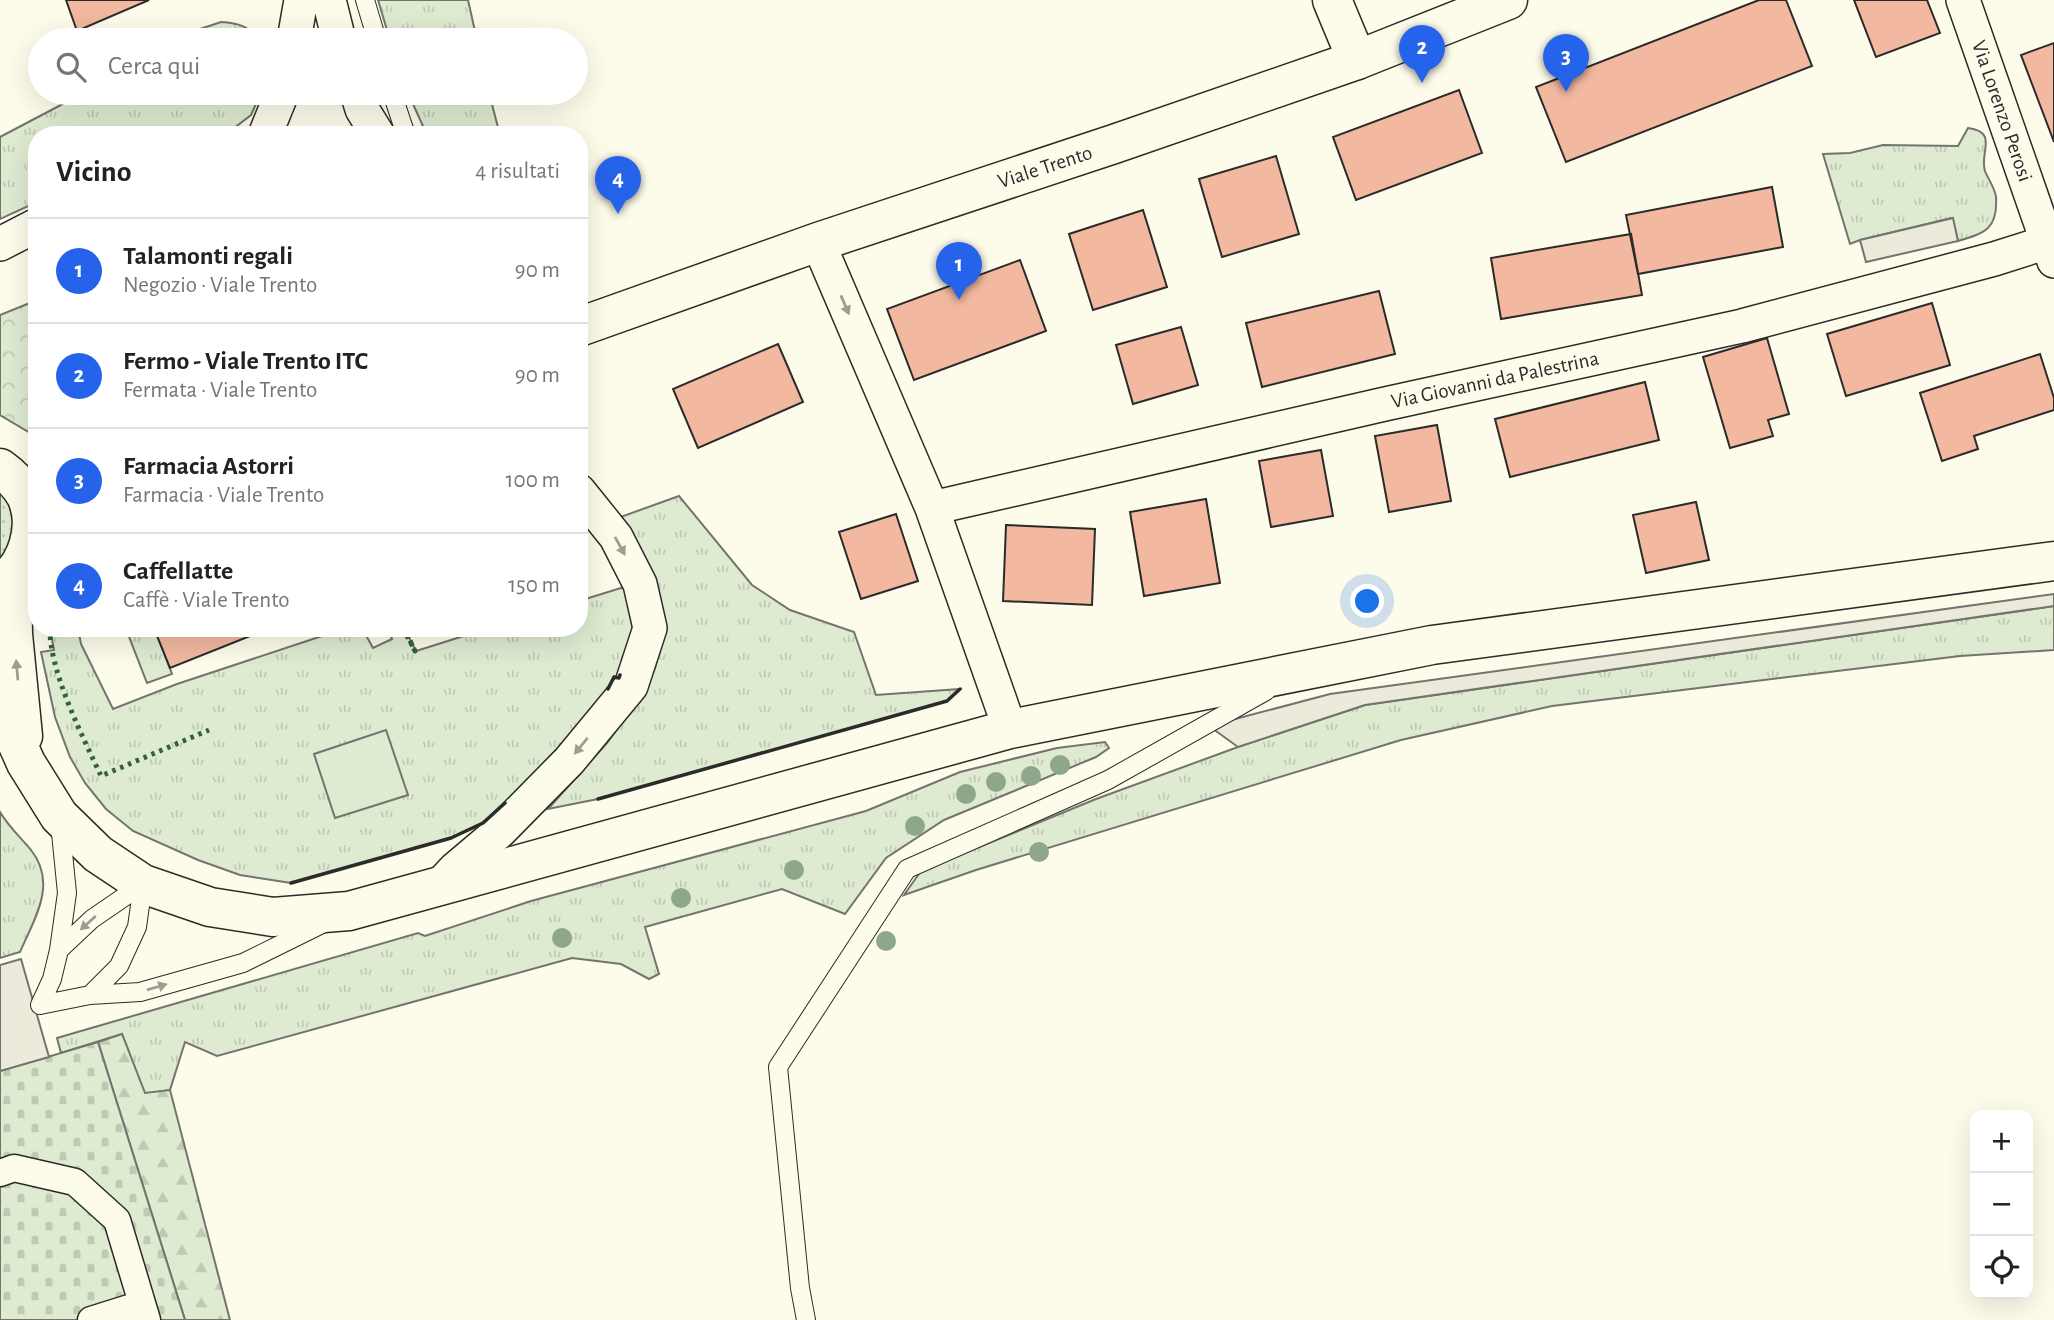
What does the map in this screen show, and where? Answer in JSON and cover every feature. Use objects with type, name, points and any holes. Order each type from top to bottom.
[{"type":"street","points":[[296,28],[300,0]]},
{"type":"street","points":[[329,0],[336,28]]},
{"type":"street","points":[[1332,0],[1357,60]]},
{"type":"street","name":"Viale Trento","points":[[588,324],[818,242],[1357,60],[1508,0]]},
{"type":"street","name":"Via Lorenzo Perosi","points":[[1963,0],[2052,248]]},
{"type":"street","points":[[269,126],[277,105]]},
{"type":"street","points":[[360,105],[372,126]]},
{"type":"street","points":[[0,244],[28,230]]},
{"type":"street","points":[[818,242],[932,508],[1010,729]]},
{"type":"street","name":"Via Giovanni da Palestrina","points":[[932,508],[1358,410],[1742,326],[1994,259],[2052,248]]},
{"type":"street","points":[[16,472],[28,506]]},
{"type":"street","points":[[438,887],[500,831],[569,761],[631,686],[650,628],[640,584],[615,537],[588,502]]},
{"type":"street","points":[[26,763],[13,634],[19,565],[28,528]]},
{"type":"street","points":[[0,705],[26,763],[60,816],[99,854],[143,884],[210,907],[273,917],[349,911],[1010,729],[1432,645],[2054,561]]},
{"type":"street","points":[[0,1173],[14,1168],[75,1182],[117,1220],[145,1312],[91,1320]]},
{"type":"lane","points":[[365,0],[373,28]]},
{"type":"lane","points":[[396,105],[403,126]]},
{"type":"lane","points":[[806,1320],[800,1288],[778,1067],[906,870],[1108,780],[1299,672]]},
{"type":"lane","points":[[60,816],[67,893],[59,950],[52,979],[40,1005],[90,995],[139,992],[243,963],[349,911]]},
{"type":"lane","points":[[59,950],[92,919],[143,884]]},
{"type":"lane","points":[[90,995],[119,966],[137,927],[143,884]]},
{"type":"green space","points":[[378,0],[468,0],[474,28],[386,28]]},
{"type":"green space","points":[[221,22],[246,28],[203,28]]},
{"type":"green space","points":[[61,105],[256,105],[251,115],[237,126],[28,126],[28,206],[0,219],[0,137]]},
{"type":"green space","points":[[413,105],[492,105],[498,126],[423,126]]},
{"type":"green space","points":[[1968,128],[1983,134],[1986,144],[1985,171],[1996,197],[1995,216],[1988,228],[1958,241],[1952,218],[1850,244],[1823,154],[1850,153],[1883,145],[1958,146]]},
{"type":"green space","points":[[28,304],[28,432],[0,415],[0,315]]},
{"type":"green space","points":[[0,484],[20,523],[0,571]]},
{"type":"green space","points":[[679,496],[752,585],[790,610],[854,632],[876,695],[960,689],[947,701],[598,799],[548,809],[607,743],[645,691],[655,668],[664,631],[615,519]]},
{"type":"green space","points":[[624,587],[631,613],[632,633],[619,678],[614,677],[606,693],[549,760],[511,799],[483,823],[451,838],[291,883],[240,875],[198,860],[133,831],[106,809],[85,783],[70,757],[55,717],[41,652],[54,650],[52,637],[80,637],[113,709],[177,684],[319,637],[367,637],[373,648],[392,639],[391,637],[409,637],[416,651],[460,637],[588,637],[588,598]]},
{"type":"green space","points":[[2054,606],[2054,650],[1960,656],[1552,706],[1401,740],[976,870],[904,895],[921,871],[1096,799],[1238,747],[1365,705]]},
{"type":"green space","points":[[129,637],[158,637],[172,674],[147,683]]},
{"type":"green space","points":[[386,730],[408,795],[335,818],[314,754]]},
{"type":"green space","points":[[1105,742],[1109,748],[1096,757],[944,820],[886,858],[845,914],[782,889],[645,927],[659,974],[649,979],[621,964],[572,958],[217,1056],[185,1042],[170,1090],[145,1094],[122,1034],[61,1053],[57,1038],[418,933],[425,936],[531,901],[866,811],[960,772],[1057,748]]},
{"type":"green space","points":[[0,812],[39,863],[43,889],[37,914],[20,952],[0,958]]},
{"type":"green space","points":[[122,1034],[145,1093],[170,1090],[230,1320],[185,1320],[98,1042]]},
{"type":"green space","points":[[98,1042],[185,1320],[0,1320],[0,1071]]},
{"type":"shaded area","points":[[1953,218],[1958,241],[1866,262],[1860,240]]},
{"type":"shaded area","points":[[2054,594],[2054,606],[1365,705],[1238,747],[1209,726],[1330,694]]},
{"type":"shaded area","points":[[21,959],[49,1057],[0,1071],[0,965]]},
{"type":"building","points":[[66,0],[149,0],[84,28],[76,28]]},
{"type":"building","points":[[1759,0],[1786,0],[1812,66],[1566,162],[1536,87]]},
{"type":"building","points":[[1854,0],[1927,0],[1940,33],[1876,57]]},
{"type":"building","points":[[2054,43],[2054,142],[2021,55]]},
{"type":"building","points":[[1459,90],[1482,153],[1356,200],[1333,137]]},
{"type":"building","points":[[1276,156],[1299,234],[1222,257],[1199,179]]},
{"type":"building","points":[[1772,187],[1783,247],[1638,274],[1626,215]]},
{"type":"building","points":[[1143,210],[1167,287],[1093,310],[1069,234]]},
{"type":"building","points":[[1631,234],[1642,295],[1501,319],[1491,258]]},
{"type":"building","points":[[1020,260],[1046,331],[914,380],[887,309]]},
{"type":"building","points":[[1379,291],[1395,354],[1262,387],[1246,323]]},
{"type":"building","points":[[1932,303],[1950,365],[1846,396],[1827,334]]},
{"type":"building","points":[[1181,327],[1198,385],[1133,404],[1116,345]]},
{"type":"building","points":[[1767,338],[1789,414],[1768,420],[1773,436],[1730,448],[1703,357]]},
{"type":"building","points":[[778,344],[803,402],[698,448],[673,389]]},
{"type":"building","points":[[2040,354],[2054,398],[2054,410],[1974,436],[1978,449],[1942,461],[1920,393]]},
{"type":"building","points":[[1645,382],[1659,440],[1510,477],[1495,419]]},
{"type":"building","points":[[1437,425],[1451,501],[1389,512],[1375,436]]},
{"type":"building","points":[[1321,450],[1333,516],[1271,527],[1259,461]]},
{"type":"building","points":[[1206,499],[1220,583],[1144,596],[1130,512]]},
{"type":"building","points":[[1696,502],[1709,560],[1646,573],[1633,515]]},
{"type":"building","points":[[896,514],[918,581],[861,599],[839,532]]},
{"type":"building","points":[[1006,525],[1095,529],[1092,605],[1003,601]]},
{"type":"building","points":[[158,637],[248,637],[170,668]]},
{"type":"hedge","points":[[51,637],[61,683],[101,776],[209,730]]},
{"type":"hedge","points":[[408,637],[415,651],[408,637]]},
{"type":"wall","points":[[608,689],[614,677],[619,678],[620,675]]},
{"type":"wall","points":[[598,799],[947,701],[960,689]]},
{"type":"wall","points":[[291,883],[451,838],[483,823],[505,803]]},
{"type":"place","name":"Fermo - Viale Trento ITC","points":[[1422,83]]},
{"type":"place","name":"Farmacia Astorri","points":[[1566,92]]},
{"type":"place","name":"Caffellatte","points":[[618,214]]},
{"type":"place","name":"Talamonti regali","points":[[959,300]]}]
